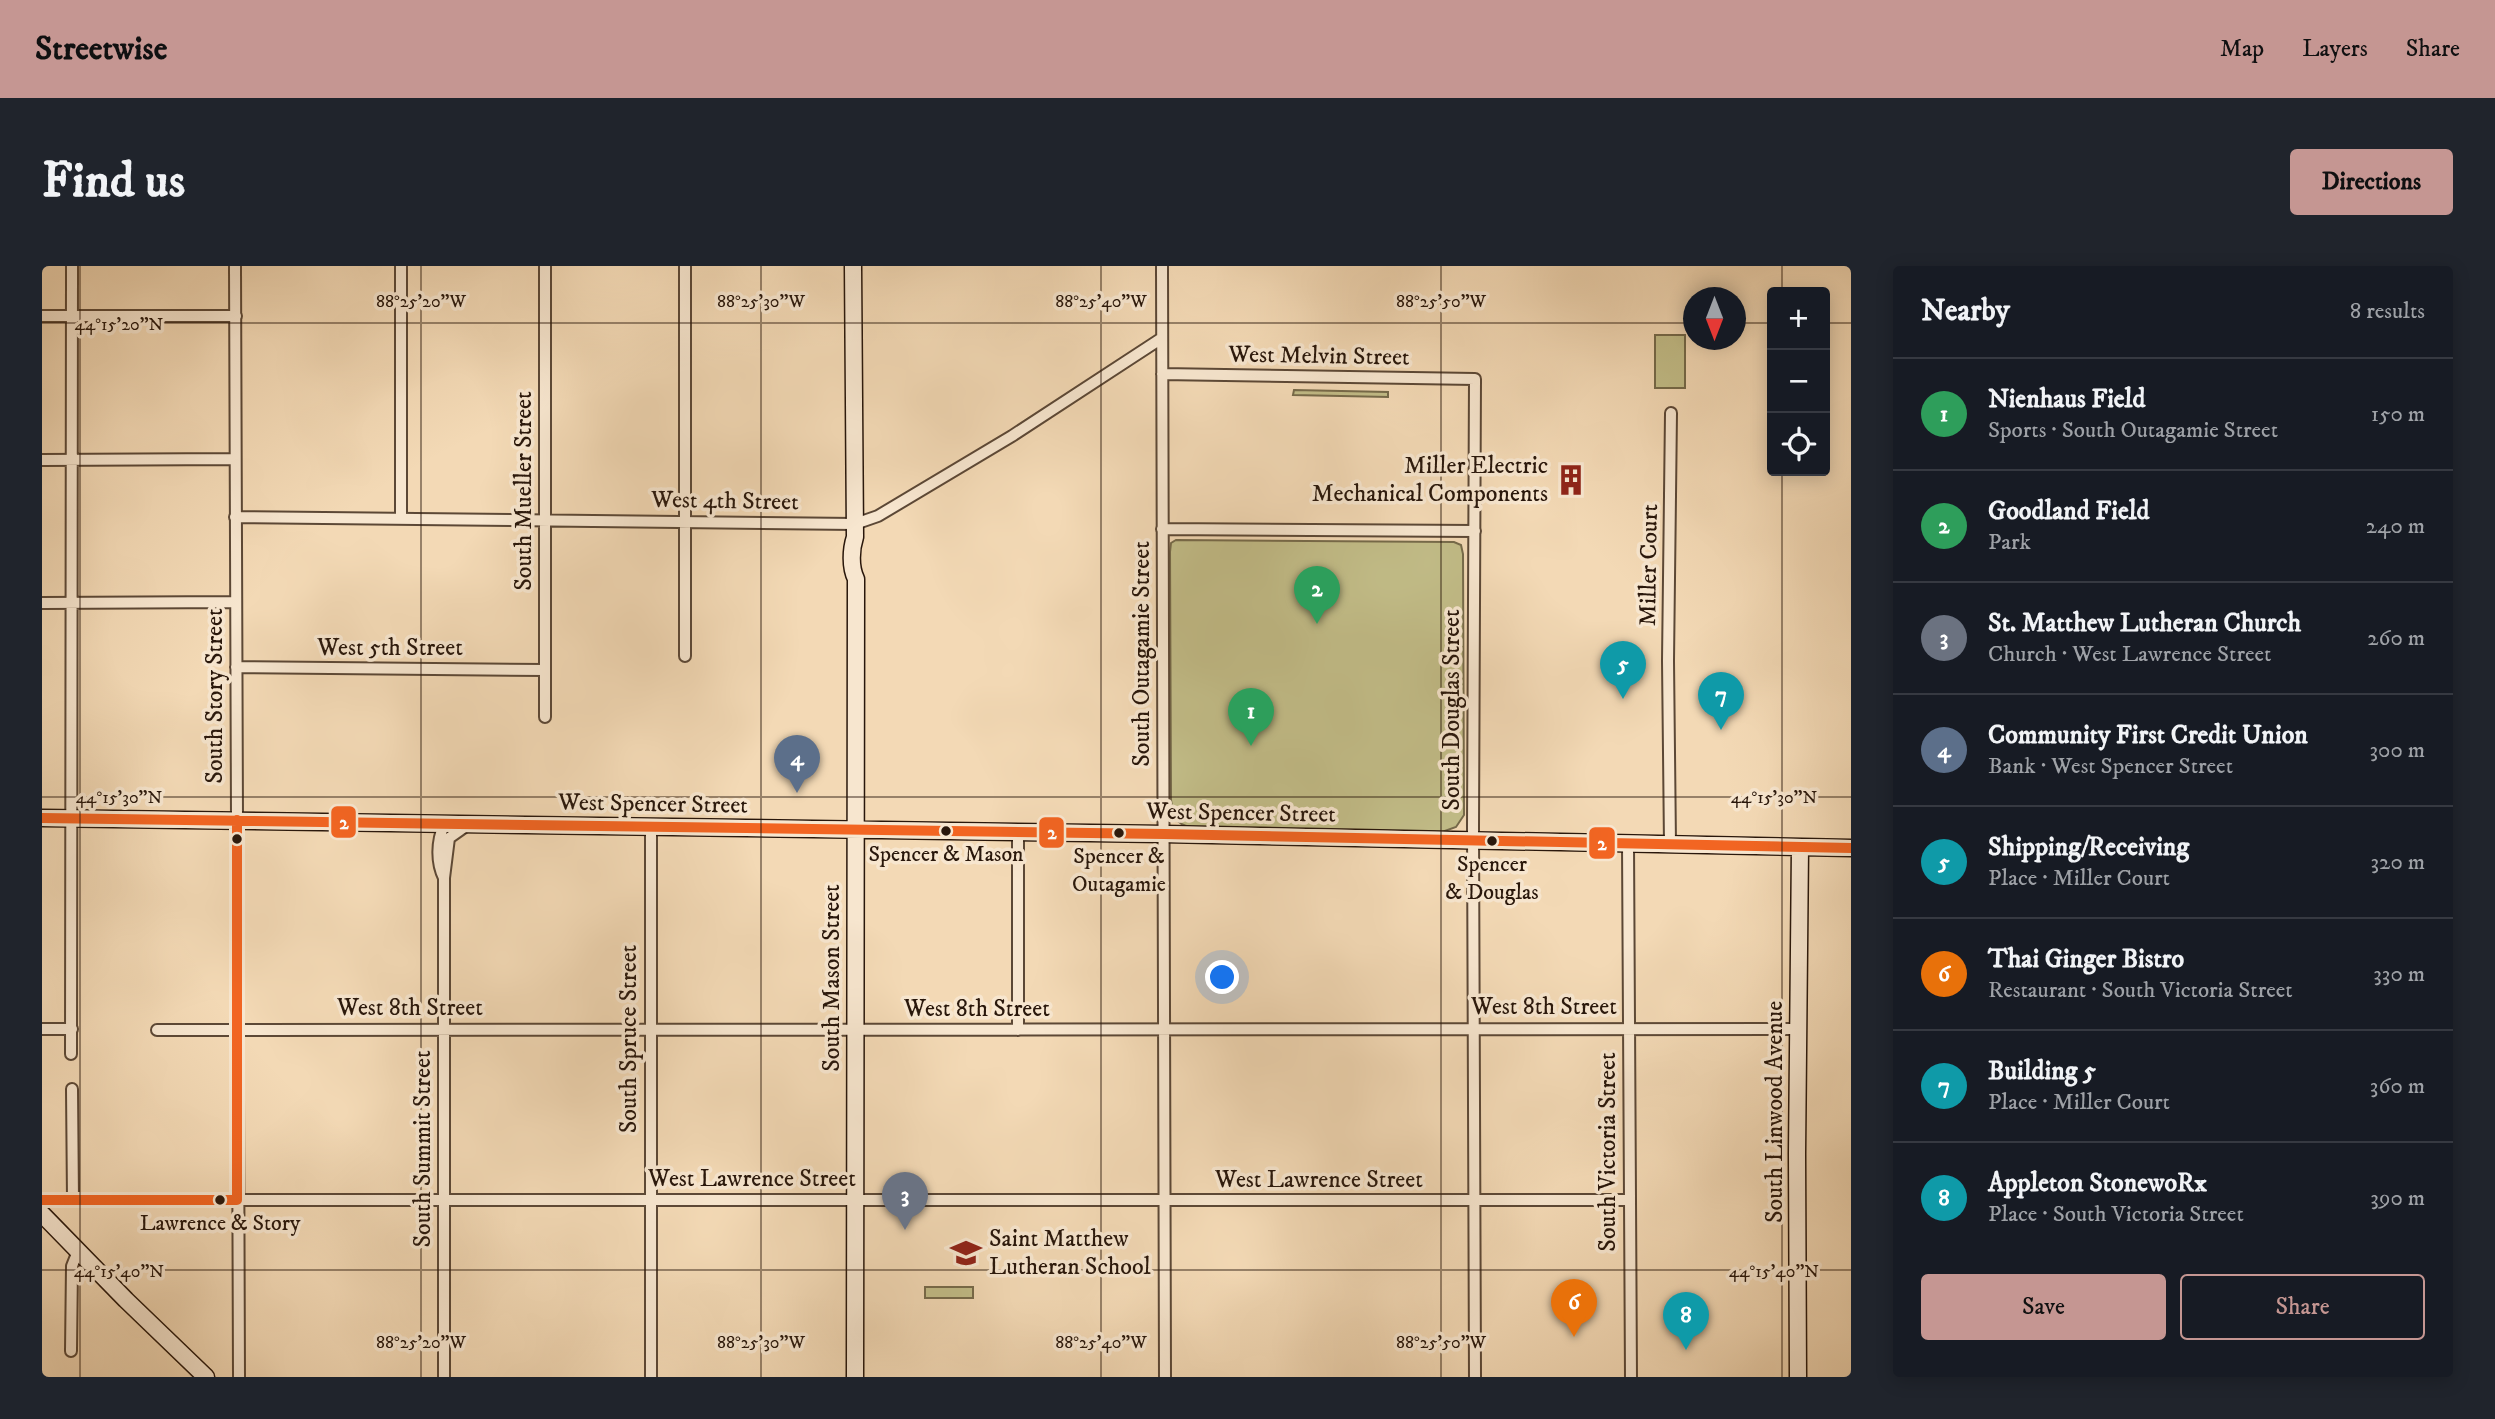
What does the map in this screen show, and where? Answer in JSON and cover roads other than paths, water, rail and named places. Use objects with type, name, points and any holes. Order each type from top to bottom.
[{"type":"street","points":[[71,1054],[72,266]]},
{"type":"street","name":"South Story Street","points":[[235,266],[239,1377]]},
{"type":"street","points":[[401,266],[401,517]]},
{"type":"street","name":"South Mueller Street","points":[[545,266],[545,717]]},
{"type":"street","points":[[685,266],[685,656]]},
{"type":"street","name":"South Mason Street","points":[[853,266],[855,530],[860,545],[861,572],[856,579],[854,829],[855,1377]]},
{"type":"street","name":"South Outagamie Street","points":[[1162,266],[1165,1377]]},
{"type":"street","points":[[42,316],[236,316]]},
{"type":"street","name":"West 4th Street","points":[[235,517],[685,521],[855,530],[1012,436],[1162,338]]},
{"type":"street","name":"West Melvin Street","points":[[1162,374],[1475,379]]},
{"type":"street","name":"South Douglas Street","points":[[1475,379],[1475,1377]]},
{"type":"street","name":"Miller Court","points":[[1670,844],[1668,641],[1671,413]]},
{"type":"street","points":[[42,460],[235,459]]},
{"type":"street","points":[[1162,529],[1475,531]]},
{"type":"street","points":[[42,603],[236,602]]},
{"type":"street","name":"West 5th Street","points":[[236,667],[545,670]]},
{"type":"street","name":"West Spencer Street","points":[[42,818],[1164,834],[1851,848]]},
{"type":"street","name":"South Summit Street","points":[[444,825],[439,844],[439,869],[444,878]]},
{"type":"street","name":"South Summit Street","points":[[444,1377],[444,878],[449,838],[468,825]]},
{"type":"street","name":"South Spruce Street","points":[[651,826],[651,1377]]},
{"type":"street","points":[[1018,832],[1018,1030]]},
{"type":"street","name":"South Victoria Street","points":[[1628,844],[1631,1377]]},
{"type":"street","name":"South Linwood Avenue","points":[[1798,1377],[1797,1029],[1800,847]]},
{"type":"street","points":[[42,1029],[72,1028]]},
{"type":"street","name":"West 8th Street","points":[[157,1030],[1797,1029]]},
{"type":"street","points":[[72,1089],[73,1199]]},
{"type":"street","name":"West Lawrence Street","points":[[42,1200],[1630,1200]]},
{"type":"street","points":[[42,1214],[206,1377]]},
{"type":"street","points":[[71,1351],[72,1266],[78,1251]]},
{"type":"place","name":"Miller Electric Mechanical Components","points":[[1571,480]]},
{"type":"place","name":"Goodland Field","points":[[1317,624]]},
{"type":"place","name":"Shipping/Receiving","points":[[1623,699]]},
{"type":"place","name":"Building 5","points":[[1721,730]]},
{"type":"place","name":"Nienhaus Field","points":[[1251,746]]},
{"type":"place","name":"Community First Credit Union","points":[[797,793]]},
{"type":"place","name":"Spencer & Mason","points":[[946,831]]},
{"type":"place","name":"Spencer & Outagamie","points":[[1119,833]]},
{"type":"place","name":"Spencer & Douglas","points":[[1492,841]]},
{"type":"place","name":"Lawrence & Story","points":[[220,1200]]},
{"type":"place","name":"St. Matthew Lutheran Church","points":[[905,1230]]},
{"type":"place","name":"Saint Matthew Lutheran School","points":[[966,1253]]},
{"type":"place","name":"Thai Ginger Bistro","points":[[1574,1337]]},
{"type":"place","name":"Appleton StonewoRx","points":[[1686,1350]]}]
